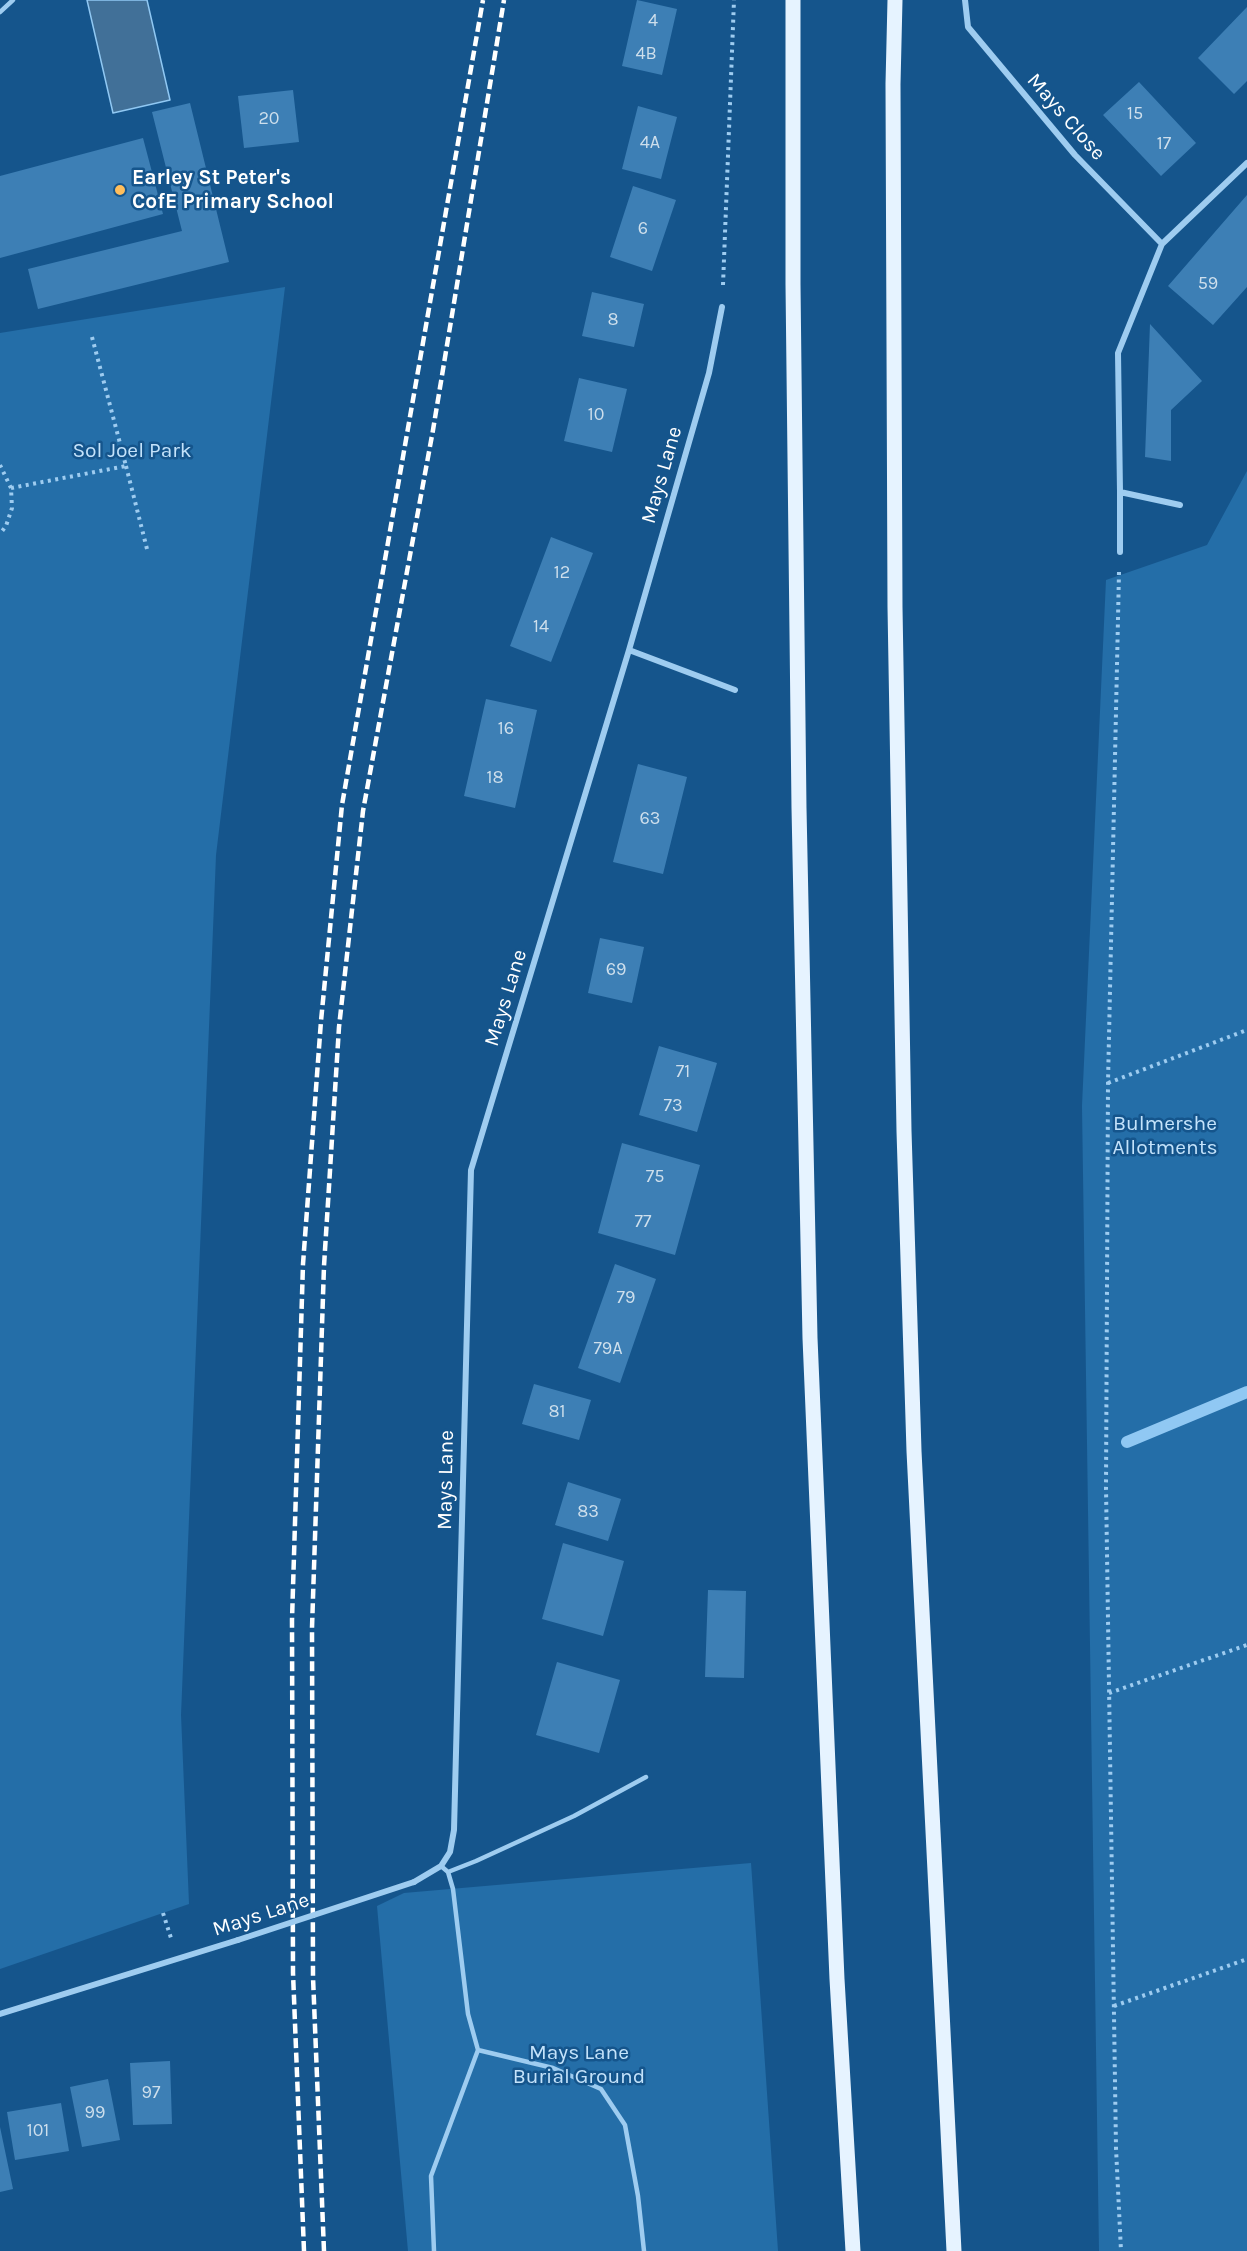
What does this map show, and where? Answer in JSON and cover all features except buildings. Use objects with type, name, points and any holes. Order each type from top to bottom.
[{"type":"main road","points":[[793,0],[793,284],[799,808],[810,1338],[837,1979],[853,2251]]},
{"type":"main road","points":[[894,0],[895,607],[904,1131],[914,1451],[954,2251]]},
{"type":"street","name":"Mays Close","points":[[965,0],[968,27],[1075,155],[1162,244]]},
{"type":"street","points":[[1120,552],[1118,353],[1162,244],[1247,163]]},
{"type":"street","name":"Mays Lane","points":[[0,2014],[414,1882],[441,1866],[450,1852],[454,1830],[471,1170],[629,650],[709,373],[723,307]]},
{"type":"street","points":[[1120,492],[1180,505]]},
{"type":"street","points":[[629,650],[735,690]]},
{"type":"lane","points":[[0,12],[13,0]]},
{"type":"lane","points":[[448,1872],[574,1816],[645,1777]]},
{"type":"lane","points":[[434,2251],[431,2176],[478,2050],[468,2013],[453,1889],[448,1872],[441,1866]]},
{"type":"lane","points":[[478,2050],[553,2068],[602,2089],[625,2126],[638,2196],[644,2251]]},
{"type":"path","points":[[723,307],[734,0]]},
{"type":"path","points":[[92,337],[147,549]]},
{"type":"path","points":[[0,465],[11,488],[12,508],[6,526],[0,534]]},
{"type":"path","points":[[11,488],[126,466]]},
{"type":"path","points":[[1120,552],[1108,1083],[1106,1487],[1116,2148],[1121,2251]]},
{"type":"path","points":[[1108,1083],[1247,1030]]},
{"type":"path","points":[[1109,1693],[1247,1645]]},
{"type":"path","points":[[1114,2006],[1247,1959]]},
{"type":"green space","name":"Sol Joel Park","points":[[285,287],[216,855],[181,1715],[189,1904],[0,1969],[0,333]]},
{"type":"green space","name":"Bulmershe Allotments","points":[[1247,471],[1247,2251],[1099,2251],[1082,1106],[1106,580],[1207,545]]},
{"type":"green space","name":"Mays Lane Burial Ground","points":[[751,1863],[778,2251],[408,2251],[377,1906],[404,1893]]},
{"type":"shaded area","points":[[87,0],[147,0],[170,100],[113,113]]},
{"type":"waterway","points":[[1127,1442],[1247,1392]]},
{"type":"railway","points":[[304,2251],[293,1973],[292,1620],[303,1264],[321,1021],[342,805],[483,0]]},
{"type":"railway","points":[[324,2251],[313,1977],[312,1628],[324,1266],[339,1027],[363,811],[433,430],[504,0]]},
{"type":"place","name":"Earley St Peter's CofE Primary School","points":[[120,190]]}]
